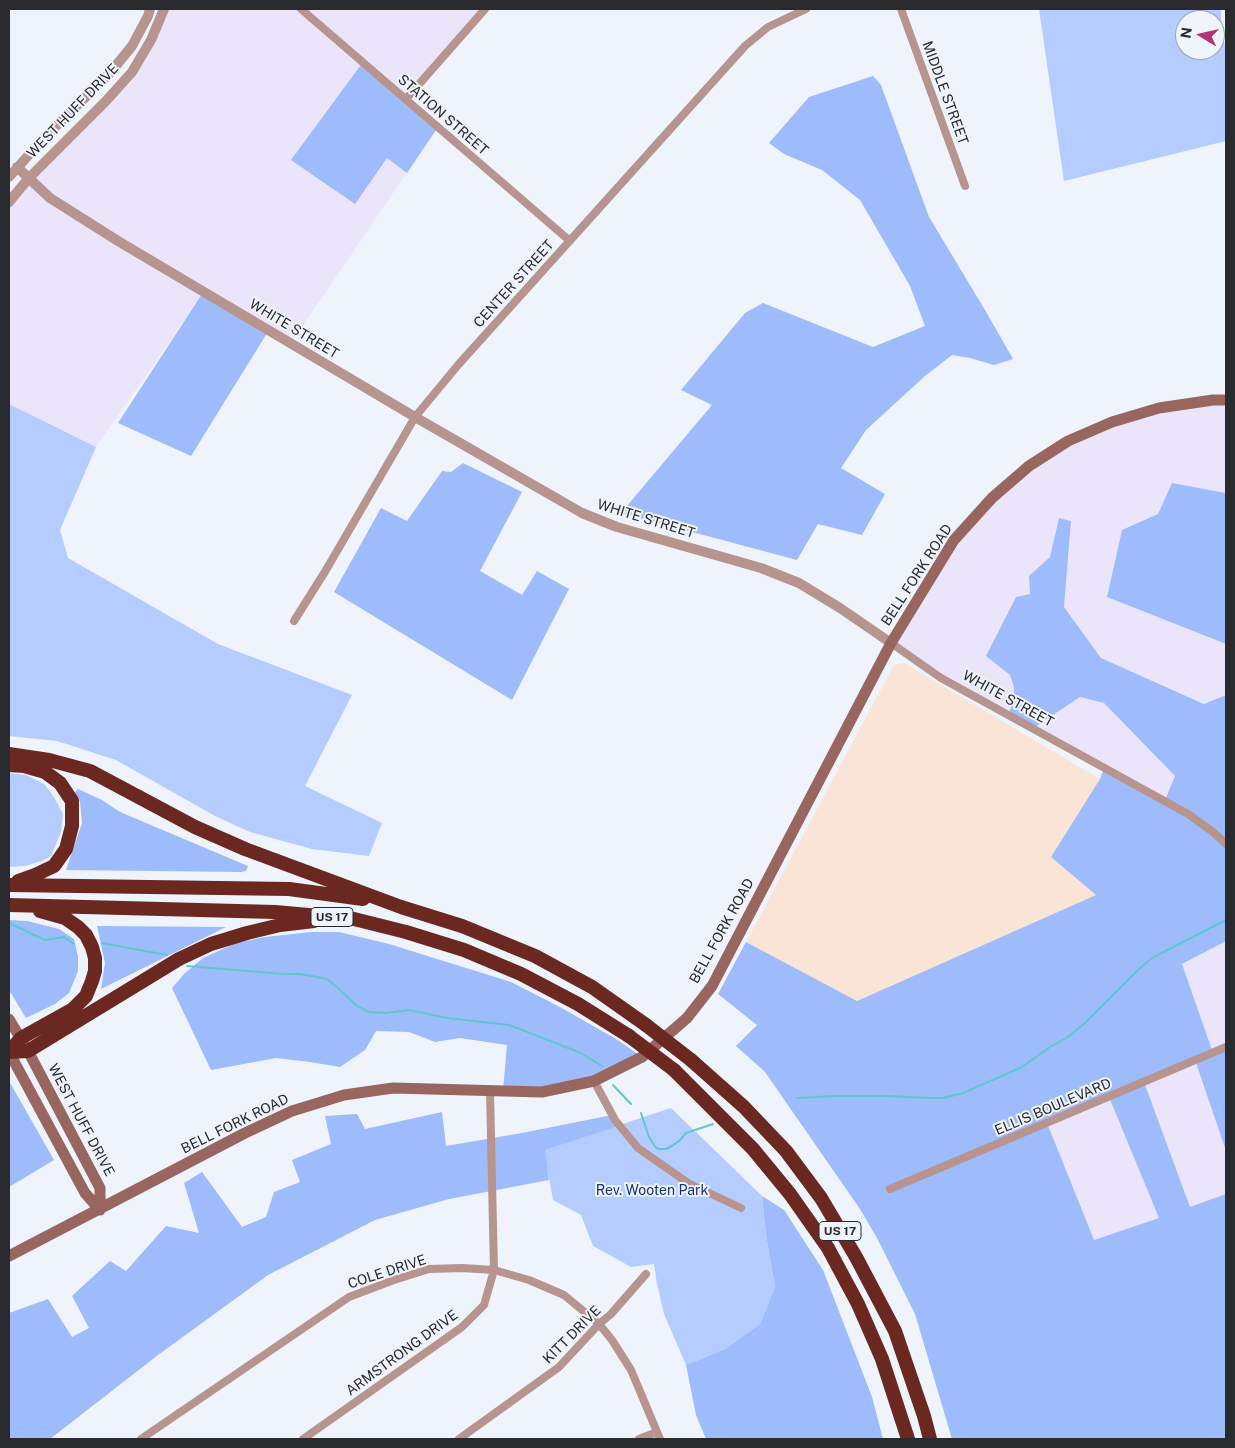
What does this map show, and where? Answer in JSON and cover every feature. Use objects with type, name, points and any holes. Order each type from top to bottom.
[{"type":"highway","points":[[9,754],[49,760],[90,771],[195,827],[245,849],[401,907]]},
{"type":"highway","points":[[9,765],[24,766],[45,772],[60,783],[72,801],[72,826],[66,849],[54,866],[9,885]]},
{"type":"highway","name":"US 17","points":[[9,885],[289,889],[347,896],[401,907],[462,926],[535,956],[592,987],[691,1060],[744,1107],[780,1145],[821,1198],[856,1257],[895,1331],[930,1439]]},
{"type":"highway","points":[[9,1052],[21,1038],[73,1009],[86,996],[92,981],[95,958],[86,935],[65,918],[12,905]]},
{"type":"highway","name":"US 17","points":[[12,905],[275,912],[354,919],[406,932],[464,950],[521,974],[578,1004],[628,1036],[674,1070],[754,1149],[790,1194],[828,1248],[858,1304],[882,1359],[908,1439]]},
{"type":"highway","points":[[9,1052],[28,1051],[179,959],[211,944],[280,925],[354,919]]},
{"type":"main road","name":"BELL FORK ROAD","points":[[9,1256],[292,1110],[344,1095],[393,1088],[542,1092],[594,1081],[642,1057],[687,1018],[712,986],[891,643],[954,540],[992,498],[1029,466],[1068,441],[1112,422],[1159,408],[1213,400],[1226,400]]},
{"type":"main road","name":"WEST HUFF DRIVE","points":[[9,1019],[21,1038],[100,1188],[100,1210]]},
{"type":"main road","points":[[9,1052],[86,1193],[100,1210]]},
{"type":"street","name":"WEST HUFF DRIVE","points":[[9,177],[44,138],[110,73],[132,46],[150,9]]},
{"type":"street","name":"WEST HUFF DRIVE","points":[[9,202],[28,179],[106,101],[132,72],[152,40],[164,9]]},
{"type":"street","name":"STATION STREET","points":[[301,9],[570,241]]},
{"type":"street","points":[[406,99],[486,9]]},
{"type":"street","name":"CENTER STREET","points":[[294,621],[326,570],[415,417],[458,365],[745,46],[768,26],[806,9]]},
{"type":"street","name":"MIDDLE STREET","points":[[901,9],[965,186]]},
{"type":"street","name":"WHITE STREET","points":[[17,167],[50,198],[118,241],[415,417],[582,513],[617,527],[761,568],[799,583],[840,608],[941,678],[1188,814],[1226,844]]},
{"type":"street","name":"ELLIS BOULEVARD","points":[[890,1189],[1226,1047]]},
{"type":"street","points":[[594,1081],[615,1120],[638,1148],[688,1184],[741,1208]]},
{"type":"street","name":"ARMSTRONG DRIVE","points":[[303,1439],[462,1327],[484,1305],[494,1270],[490,1091]]},
{"type":"street","name":"COLE DRIVE","points":[[141,1439],[349,1297],[429,1269],[462,1268],[494,1270],[529,1280],[564,1294],[599,1324],[612,1340],[631,1370],[659,1435]]},
{"type":"street","name":"KITT DRIVE","points":[[459,1439],[559,1368],[646,1274]]},
{"type":"street","points":[[638,1439],[659,1435]]},
{"type":"shaded area","points":[[164,9],[486,9],[406,99],[438,127],[291,343],[204,292],[96,447],[9,404],[9,202],[132,72]]},
{"type":"shaded area","points":[[363,62],[438,127],[407,173],[387,158],[355,204],[291,160]]},
{"type":"shaded area","points":[[873,76],[881,85],[929,217],[1013,359],[994,365],[952,355],[925,376],[866,430],[841,468],[885,494],[862,535],[818,524],[797,560],[621,513],[712,405],[681,390],[745,313],[763,303],[873,347],[925,326],[910,286],[860,200],[822,170],[784,154],[769,143],[809,97]]},
{"type":"shaded area","points":[[204,291],[269,330],[191,456],[118,423]]},
{"type":"shaded area","points":[[1226,400],[1226,493],[1172,483],[1158,514],[1122,530],[1107,597],[1226,644],[1226,695],[1205,704],[1101,658],[1064,607],[1071,521],[1059,518],[1050,557],[1029,576],[1030,594],[1010,675],[1015,699],[1008,715],[891,643],[954,540],[1029,466],[1112,422]]},
{"type":"shaded area","points":[[463,463],[522,492],[480,571],[522,595],[537,571],[569,589],[512,700],[334,592],[381,508],[407,521],[442,471],[451,472]]},
{"type":"shaded area","points":[[1172,483],[1226,493],[1226,644],[1107,597],[1122,530],[1158,514]]},
{"type":"shaded area","points":[[1059,518],[1071,521],[1064,607],[1101,658],[1204,704],[1226,695],[1226,941],[1182,964],[1213,1053],[1226,1047],[1226,1151],[1195,1060],[1144,1082],[1190,1207],[1226,1194],[1226,1439],[952,1439],[915,1314],[877,1238],[860,1209],[765,1072],[736,1046],[757,1025],[718,994],[746,942],[857,1001],[1096,895],[1051,857],[1100,779],[1104,768],[1165,800],[1175,776],[1104,703],[1080,697],[1032,729],[1008,715],[1014,699],[1014,687],[1010,675],[986,656],[1016,597],[1030,594],[1029,576],[1050,557]],"holes":[[[1109,1097],[1159,1218],[1094,1240],[1047,1123]]]},
{"type":"shaded area","points":[[904,663],[1100,779],[1051,857],[1096,895],[857,1001],[746,942],[894,665]]},
{"type":"shaded area","points":[[1080,697],[1104,703],[1175,776],[1164,800],[1032,729]]},
{"type":"shaded area","points":[[78,789],[102,800],[120,812],[248,866],[246,871],[66,870],[82,823],[80,802],[74,793]]},
{"type":"shaded area","points":[[9,920],[27,921],[59,929],[74,939],[78,957],[78,971],[69,993],[55,1004],[26,1018],[9,990]]},
{"type":"shaded area","points":[[97,926],[226,927],[101,989],[105,963]]},
{"type":"shaded area","points":[[311,932],[339,932],[389,944],[511,982],[616,1039],[642,1057],[594,1081],[503,1091],[507,1045],[460,1038],[435,1042],[409,1032],[376,1031],[365,1050],[340,1067],[276,1058],[211,1070],[172,988],[184,974],[203,958],[236,943],[265,937]]},
{"type":"shaded area","points":[[1226,941],[1226,1047],[1213,1053],[1182,964]]},
{"type":"shaded area","points":[[1195,1060],[1226,1151],[1226,1194],[1190,1208],[1144,1082]]},
{"type":"shaded area","points":[[9,1081],[54,1160],[9,1187]]},
{"type":"shaded area","points":[[1109,1096],[1160,1218],[1094,1240],[1046,1123]]},
{"type":"shaded area","points":[[442,1112],[446,1146],[612,1115],[618,1126],[545,1150],[549,1180],[449,1199],[375,1220],[268,1275],[158,1355],[50,1439],[9,1439],[9,1313],[48,1299],[72,1337],[89,1328],[72,1296],[110,1261],[126,1271],[166,1226],[199,1233],[184,1183],[202,1172],[242,1227],[266,1217],[274,1192],[300,1182],[292,1160],[331,1144],[325,1116],[357,1114],[365,1129]]},
{"type":"shaded area","points":[[762,1196],[784,1210],[823,1270],[872,1397],[883,1439],[706,1439],[696,1415],[686,1365],[725,1349],[760,1324],[775,1287],[766,1235]]},
{"type":"green space","points":[[1039,9],[1221,9],[1175,10],[1175,60],[1225,60],[1225,46],[1226,141],[1064,181]]},
{"type":"green space","points":[[9,404],[96,447],[60,530],[68,558],[218,644],[352,695],[305,786],[382,823],[369,856],[312,849],[250,832],[215,816],[116,760],[57,741],[9,736]]},
{"type":"green space","points":[[9,773],[26,775],[44,784],[63,814],[61,832],[51,856],[25,866],[9,867]]},
{"type":"green space","name":"Rev. Wooten Park","points":[[671,1108],[762,1196],[766,1235],[775,1287],[760,1324],[725,1349],[686,1365],[664,1314],[654,1264],[631,1267],[593,1246],[581,1215],[553,1200],[544,1150]]},
{"type":"waterway","points":[[797,1098],[835,1096],[943,1098],[963,1093],[1022,1067],[1068,1037],[1152,958],[1226,920]]},
{"type":"waterway","points":[[9,923],[45,940],[64,937],[74,944]]},
{"type":"waterway","points":[[102,943],[167,955]]},
{"type":"waterway","points":[[187,966],[300,974],[327,979],[357,1006],[369,1012],[385,1013],[410,1010],[447,1018],[509,1025],[581,1053],[602,1066]]},
{"type":"waterway","points":[[613,1085],[631,1104]]},
{"type":"waterway","points":[[641,1113],[649,1137],[656,1148],[659,1149],[666,1149],[672,1146],[686,1133],[713,1124]]}]
